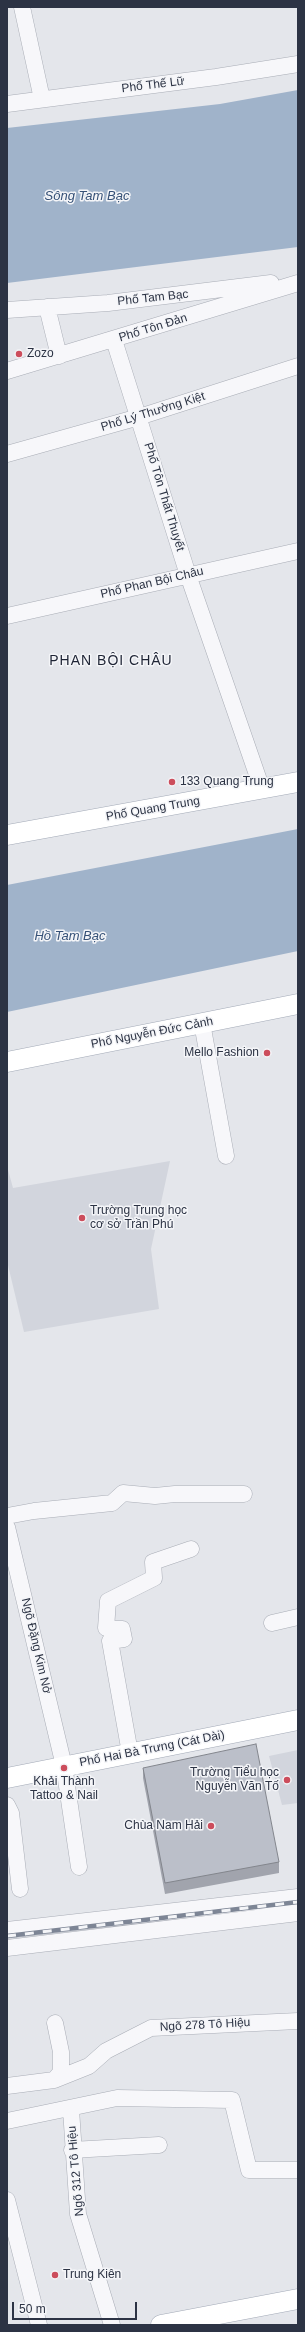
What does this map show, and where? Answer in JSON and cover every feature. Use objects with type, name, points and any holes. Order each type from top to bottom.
[{"type":"main road","name":"Phố Quang Trung","points":[[7,835],[298,782]]},
{"type":"main road","name":"Phố Nguyễn Đức Cảnh","points":[[7,1062],[298,1004]]},
{"type":"main road","name":"Phố Hai Bà Trưng (Cát Dài)","points":[[7,1778],[298,1720]]},
{"type":"main road","points":[[161,2325],[198,2322],[298,2300]]},
{"type":"street","points":[[22,7],[42,99]]},
{"type":"street","name":"Phố Thế Lữ","points":[[7,104],[216,77],[298,64]]},
{"type":"street","name":"Phố Tam Bạc","points":[[7,310],[236,288],[298,278]]},
{"type":"street","name":"Phố Tôn Đản","points":[[7,371],[114,340],[298,283]]},
{"type":"street","points":[[47,307],[59,356]]},
{"type":"street","name":"Phố Tôn Thất Thuyết","points":[[114,340],[188,575],[262,789]]},
{"type":"street","name":"Phố Lý Thường Kiệt","points":[[7,454],[139,417],[298,366]]},
{"type":"street","name":"Phố Phan Bội Châu","points":[[7,616],[298,551]]},
{"type":"street","points":[[202,1023],[226,1156]]},
{"type":"street","points":[[7,1516],[34,1511],[112,1503],[123,1493],[155,1496],[175,1494],[244,1494]]},
{"type":"street","name":"Ngõ Đặng Kim Nở","points":[[7,1527],[64,1766],[79,1867]]},
{"type":"street","points":[[130,1753],[110,1640],[124,1639],[122,1629],[106,1628],[108,1601],[154,1578],[153,1562],[191,1549]]},
{"type":"street","points":[[272,1623],[298,1617]]},
{"type":"street","points":[[7,1806],[11,1813],[20,1889]]},
{"type":"street","points":[[7,1930],[298,1897]]},
{"type":"street","points":[[7,1948],[298,1913]]},
{"type":"street","name":"Ngõ 278 Tô Hiệu","points":[[7,2086],[54,2080],[89,2066],[106,2051],[151,2028],[298,2021]]},
{"type":"street","points":[[54,2080],[61,2072],[62,2052],[55,2023]]},
{"type":"street","points":[[13,2120],[71,2109],[117,2098],[232,2100],[249,2170],[298,2170]]},
{"type":"street","name":"Ngõ 312 Tô Hiệu","points":[[71,2109],[72,2150],[78,2214],[112,2325]]},
{"type":"street","points":[[72,2150],[159,2145]]},
{"type":"street","points":[[7,2200],[39,2325]]},
{"type":"shaded area","name":"Trường Trung học cơ sở Trần Phú","points":[[170,1161],[151,1249],[159,1309],[24,1332],[7,1261],[7,1166],[13,1188]]},
{"type":"shaded area","name":"Trường Tiểu học Nguyễn Văn Tố","points":[[298,1750],[298,1803],[282,1805],[269,1756]]},
{"type":"water","name":"Sông Tam Bạc","points":[[298,90],[298,247],[7,283],[7,128],[220,104]]},
{"type":"water","name":"Hồ Tam Bạc","points":[[298,829],[298,951],[7,1012],[7,885]]},
{"type":"building","name":"Chùa Nam Hải","points":[[256,1744],[279,1862],[165,1883],[143,1768]]},
{"type":"railway","points":[[7,1936],[298,1902]]},
{"type":"place","name":"Zozo","points":[[19,354]]},
{"type":"place","name":"133 Quang Trung","points":[[172,782]]},
{"type":"place","name":"Mello Fashion","points":[[267,1053]]},
{"type":"place","name":"Trường Trung học cơ sở Trần Phú","points":[[82,1218]]},
{"type":"place","name":"Khải Thành Tattoo & Nail","points":[[64,1768]]},
{"type":"place","name":"Trường Tiểu học Nguyễn Văn Tố","points":[[287,1780]]},
{"type":"place","name":"Chùa Nam Hải","points":[[211,1826]]},
{"type":"place","name":"Trung Kiên","points":[[55,2275]]},
{"type":"district","name":"PHAN BỘI CHÂU","points":[[111,661]]}]
